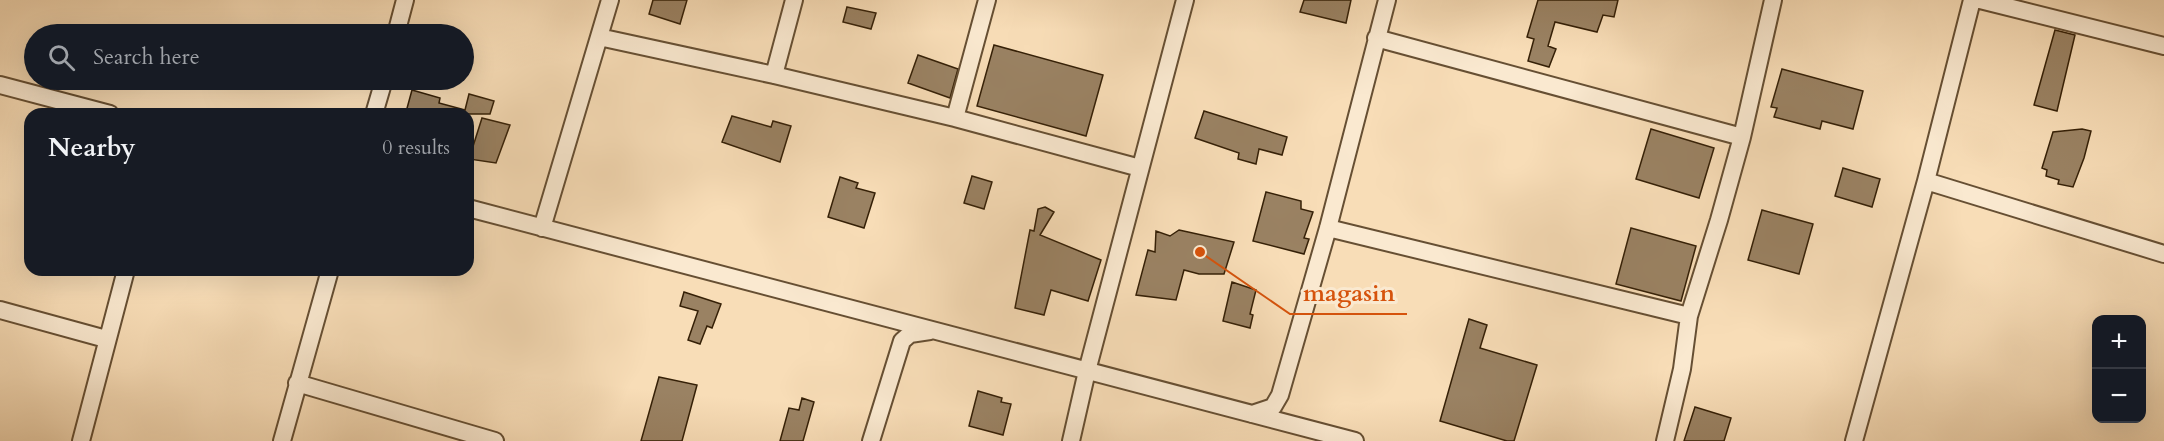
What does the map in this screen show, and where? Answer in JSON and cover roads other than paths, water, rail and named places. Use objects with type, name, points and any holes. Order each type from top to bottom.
[{"type":"street","points":[[399,24],[405,0]]},
{"type":"street","points":[[542,228],[610,0]]},
{"type":"street","points":[[774,75],[794,0]]},
{"type":"street","points":[[955,118],[987,0]]},
{"type":"street","points":[[1071,441],[1087,371],[1185,0]]},
{"type":"street","points":[[1252,414],[1273,407],[1280,395],[1328,228],[1387,0]]},
{"type":"street","points":[[1665,441],[1682,369],[1689,316],[1742,137],[1773,0]]},
{"type":"street","points":[[1854,441],[1926,181],[1972,0]]},
{"type":"street","points":[[1980,0],[2164,46]]},
{"type":"street","points":[[599,37],[955,118],[1140,168]]},
{"type":"street","points":[[1376,38],[1742,137]]},
{"type":"street","points":[[0,85],[87,108]]},
{"type":"street","points":[[376,108],[381,90]]},
{"type":"street","points":[[1926,181],[2164,254]]},
{"type":"street","points":[[474,210],[1355,441]]},
{"type":"street","points":[[1328,228],[1689,316]]},
{"type":"street","points":[[81,441],[124,276]]},
{"type":"street","points":[[282,441],[328,276]]},
{"type":"street","points":[[0,310],[106,339]]},
{"type":"street","points":[[871,441],[902,340],[910,334],[934,330]]},
{"type":"street","points":[[297,383],[493,441]]},
{"type":"place","name":"magasin","points":[[1200,252]]}]
